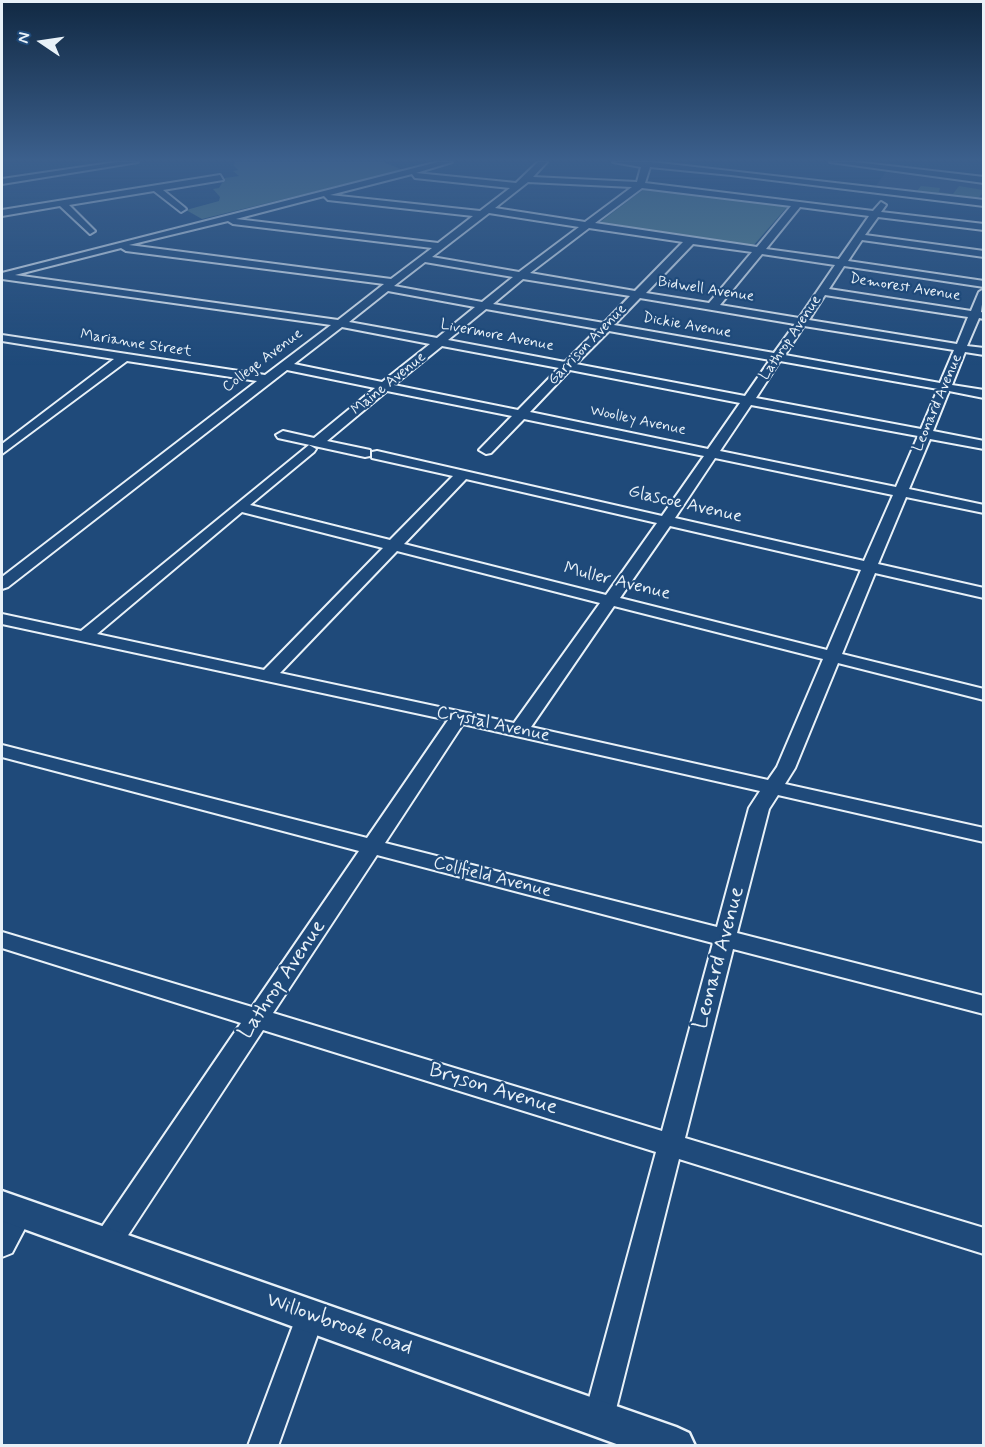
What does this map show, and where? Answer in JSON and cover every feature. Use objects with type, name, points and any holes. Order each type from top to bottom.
[{"type":"street","points":[[2,276],[183,230]]},
{"type":"street","points":[[302,230],[440,246]]},
{"type":"street","name":"College Avenue","points":[[2,584],[461,230]]},
{"type":"street","name":"Maine Avenue","points":[[85,636],[484,305],[580,230]]},
{"type":"street","points":[[623,230],[984,284]]},
{"type":"street","points":[[712,307],[776,230]]},
{"type":"street","name":"Lathrop Avenue","points":[[519,730],[611,601],[864,230]]},
{"type":"street","points":[[859,237],[984,254]]},
{"type":"street","name":"Garrison Avenue","points":[[486,450],[691,240]]},
{"type":"street","name":"Dickie Avenue","points":[[116,246],[389,285],[484,305],[984,394]]},
{"type":"street","name":"Bidwell Avenue","points":[[424,259],[984,352]]},
{"type":"street","name":"Livermore Avenue","points":[[2,276],[339,323],[984,445]]},
{"type":"street","name":"Demorest Avenue","points":[[823,291],[979,315]]},
{"type":"street","name":"Leonard Avenue","points":[[599,1417],[759,808],[786,768],[944,387],[979,315],[984,292]]},
{"type":"street","name":"Marianne Street","points":[[2,338],[266,380]]},
{"type":"street","points":[[2,450],[123,358]]},
{"type":"street","name":"Woolley Avenue","points":[[285,366],[984,509]]},
{"type":"street","points":[[283,435],[313,446]]},
{"type":"street","name":"Glascoe Avenue","points":[[313,446],[371,454],[984,593]]},
{"type":"street","points":[[268,676],[462,475]]},
{"type":"street","name":"Muller Avenue","points":[[240,507],[984,695]]},
{"type":"street","name":"Crystal Avenue","points":[[2,618],[519,730],[984,835]]},
{"type":"street","name":"Lathrop Avenue","points":[[107,1243],[459,717]]},
{"type":"street","name":"Collfield Avenue","points":[[2,751],[984,1005]]},
{"type":"street","name":"Bryson Avenue","points":[[2,940],[984,1240]]},
{"type":"street","points":[[2,1244],[11,1209]]},
{"type":"street","name":"Willowbrook Road","points":[[11,1209],[311,1314],[676,1446]]},
{"type":"street","points":[[263,1446],[311,1314]]},
{"type":"green space","points":[[643,230],[767,230],[753,246]]}]
